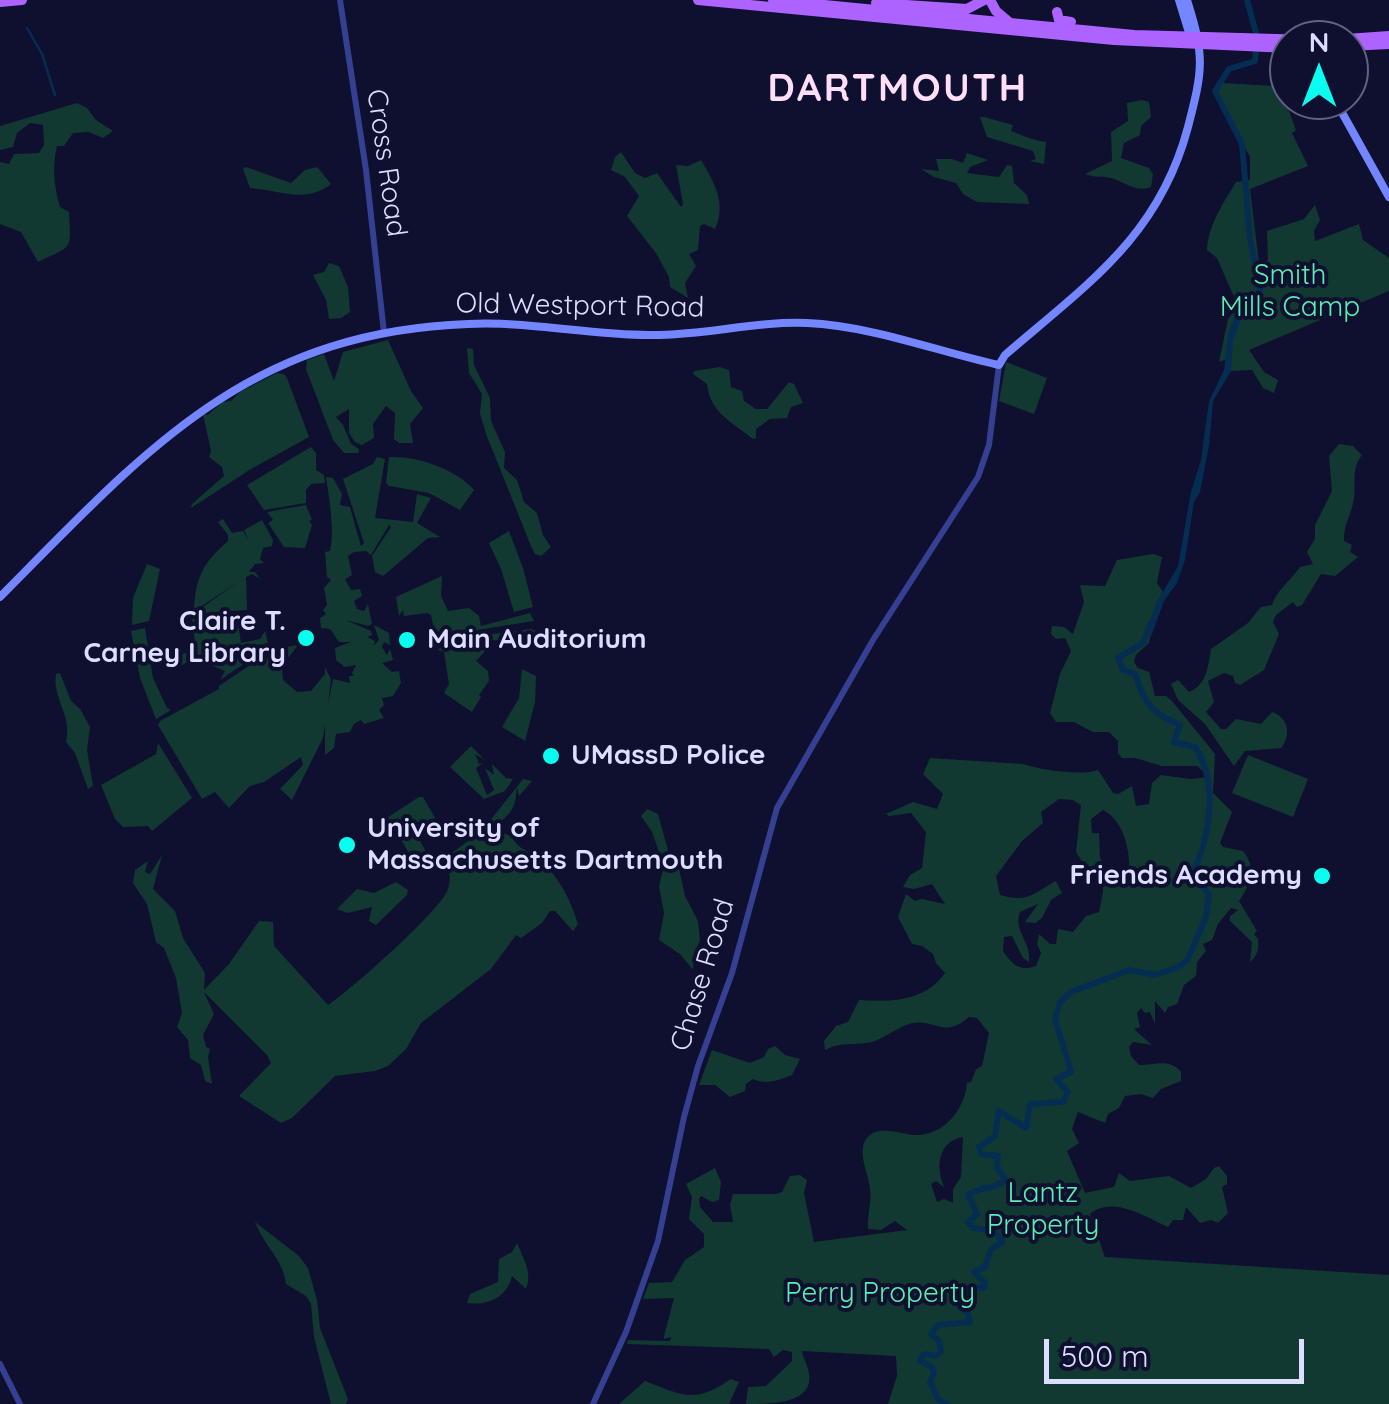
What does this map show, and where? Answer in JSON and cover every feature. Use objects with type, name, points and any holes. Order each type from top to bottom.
[{"type":"main road","points":[[0,2],[22,0]]},
{"type":"main road","points":[[698,0],[1195,41],[1269,40]]},
{"type":"main road","points":[[773,0],[1146,35],[1217,46],[1269,47]]},
{"type":"main road","points":[[820,4],[902,2],[970,8],[987,0],[1010,22]]},
{"type":"main road","points":[[1183,0],[1200,72]]},
{"type":"main road","points":[[925,6],[961,18]]},
{"type":"main road","points":[[1057,12],[1058,19],[1064,22],[1146,35]]},
{"type":"main road","points":[[999,366],[1004,355],[1116,257],[1150,217],[1166,191],[1178,159],[1200,72],[1209,52],[1217,46]]},
{"type":"main road","points":[[1346,120],[1389,198]]},
{"type":"main road","name":"Old Westport Road","points":[[0,597],[133,464],[193,415],[275,368],[329,348],[384,334],[482,323],[648,335],[811,324],[868,332],[999,366]]},
{"type":"street","name":"Cross Road","points":[[340,0],[366,170],[384,334]]},
{"type":"street","name":"Chase Road","points":[[594,1404],[626,1332],[658,1242],[684,1117],[732,973],[778,808],[874,640],[978,478],[989,445],[999,366]]},
{"type":"street","points":[[0,1364],[20,1404]]},
{"type":"green space","name":"Smith Mills Camp","points":[[1221,83],[1269,86],[1269,120],[1292,120],[1296,130],[1292,133],[1308,166],[1250,189],[1259,263],[1268,260],[1267,231],[1304,219],[1315,205],[1320,220],[1314,231],[1315,241],[1359,224],[1363,240],[1389,258],[1389,291],[1249,350],[1264,372],[1278,380],[1274,393],[1263,388],[1252,370],[1231,371],[1230,358],[1219,362],[1228,319],[1238,306],[1217,258],[1207,250],[1208,241],[1217,214],[1236,182],[1250,180],[1250,157],[1217,94]]},
{"type":"green space","points":[[1149,102],[1151,117],[1141,126],[1140,135],[1124,143],[1121,158],[1149,168],[1153,174],[1151,187],[1135,188],[1111,178],[1085,174],[1112,161],[1111,132],[1128,121],[1127,103]]},
{"type":"green space","points":[[77,103],[113,131],[103,138],[89,132],[73,133],[64,146],[57,146],[55,184],[60,207],[69,212],[69,241],[64,249],[38,262],[21,232],[0,224],[0,162],[9,164],[14,154],[39,153],[44,145],[43,125],[30,123],[17,133],[13,147],[0,150],[0,126]]},
{"type":"green space","points":[[980,117],[1013,125],[1011,131],[1046,142],[1044,164],[1030,161],[1036,159],[1033,151],[987,137]]},
{"type":"green space","points":[[621,152],[635,173],[645,178],[657,173],[681,207],[676,165],[688,166],[701,160],[714,185],[719,202],[718,220],[715,229],[700,226],[698,250],[689,254],[696,266],[685,283],[688,298],[670,287],[656,253],[627,216],[639,196],[625,177],[611,170]]},
{"type":"green space","points":[[967,153],[988,160],[970,167],[967,173],[999,177],[1007,165],[1012,166],[1014,183],[1027,195],[1029,204],[977,202],[963,194],[956,183],[921,169],[939,171],[936,159],[963,163]]},
{"type":"green space","points":[[317,167],[331,184],[302,195],[250,188],[243,169],[291,183],[305,170]]},
{"type":"green space","points":[[329,263],[339,266],[348,287],[350,312],[341,318],[329,319],[326,300],[313,275],[324,272]]},
{"type":"green space","points":[[388,340],[423,408],[410,424],[413,443],[394,439],[395,413],[386,406],[373,424],[374,438],[362,445],[355,442],[349,433],[349,409],[336,417],[351,444],[359,449],[358,453],[344,453],[333,440],[306,369],[307,360],[324,354],[334,381],[343,352]]},
{"type":"green space","points":[[467,348],[473,349],[474,365],[490,398],[491,421],[505,452],[504,468],[517,480],[524,502],[537,513],[551,547],[541,556],[531,546],[486,434],[480,413],[482,394],[469,373]]},
{"type":"green space","points":[[1006,362],[1047,378],[1034,414],[999,401]]},
{"type":"green space","points":[[720,367],[729,370],[731,387],[742,391],[744,401],[756,409],[767,409],[789,382],[794,384],[803,403],[791,407],[787,418],[770,419],[756,429],[753,439],[717,410],[707,384],[693,374]]},
{"type":"green space","points":[[277,373],[287,378],[309,437],[191,508],[224,476],[222,467],[209,457],[203,414],[208,415],[222,402],[231,401],[240,392]]},
{"type":"green space","points":[[1339,444],[1353,446],[1362,455],[1355,471],[1354,498],[1344,535],[1344,541],[1352,545],[1350,552],[1358,557],[1335,576],[1321,574],[1302,605],[1297,607],[1293,602],[1276,615],[1273,622],[1279,634],[1264,670],[1240,685],[1224,673],[1208,681],[1214,702],[1206,712],[1221,729],[1236,719],[1261,724],[1272,712],[1287,727],[1281,748],[1245,751],[1234,766],[1205,724],[1178,700],[1171,684],[1178,680],[1189,692],[1200,685],[1211,649],[1248,623],[1261,607],[1272,605],[1300,567],[1313,564],[1307,552],[1332,491],[1329,456]]},
{"type":"green space","points":[[311,447],[316,453],[316,470],[324,475],[325,483],[311,484],[306,490],[306,503],[264,510],[247,485]]},
{"type":"green space","points":[[377,457],[385,459],[375,518],[413,522],[417,494],[431,498],[417,523],[440,537],[428,538],[383,576],[375,572],[372,556],[389,525],[371,555],[366,551],[348,556],[352,575],[345,579],[351,590],[360,589],[362,596],[354,601],[357,609],[364,611],[368,604],[372,624],[346,620],[371,631],[372,635],[367,637],[375,641],[373,646],[379,640],[374,625],[389,633],[390,645],[384,642],[382,647],[387,655],[390,649],[393,660],[382,663],[392,672],[399,671],[401,683],[393,696],[382,698],[384,705],[379,710],[384,718],[364,724],[361,720],[350,732],[336,734],[334,748],[325,755],[325,724],[323,738],[292,800],[280,789],[303,765],[301,757],[264,782],[250,786],[229,808],[215,792],[202,799],[158,725],[160,721],[219,689],[259,659],[274,654],[273,649],[298,645],[282,666],[283,680],[297,692],[311,691],[325,674],[325,667],[331,679],[328,704],[333,679],[350,683],[349,676],[354,676],[356,665],[345,667],[336,660],[335,648],[351,642],[339,642],[330,629],[321,628],[320,618],[326,614],[323,610],[327,605],[324,588],[331,580],[327,577],[325,552],[330,551],[332,535],[326,477],[333,478],[342,494],[340,505],[350,507],[361,546],[364,543],[343,479],[373,464]]},
{"type":"green space","points":[[389,457],[436,465],[474,490],[460,510],[429,493],[389,486]]},
{"type":"green space","points":[[306,505],[312,525],[305,548],[284,547],[268,523],[273,520],[267,512]]},
{"type":"green space","points":[[223,519],[232,533],[243,531],[249,542],[244,530],[262,520],[273,540],[272,546],[263,548],[260,559],[264,563],[255,564],[249,572],[255,572],[260,579],[252,574],[246,577],[247,610],[193,614],[238,582],[194,611],[201,573],[228,541],[218,522]]},
{"type":"green space","points":[[509,531],[533,607],[514,612],[489,543]]},
{"type":"green space","points":[[1153,554],[1162,557],[1157,583],[1163,592],[1156,604],[1149,643],[1134,662],[1149,672],[1155,696],[1166,696],[1172,701],[1215,754],[1213,793],[1232,812],[1220,843],[1243,851],[1250,864],[1249,882],[1239,901],[1257,931],[1254,934],[1258,946],[1250,962],[1252,942],[1230,921],[1238,910],[1231,908],[1218,924],[1212,940],[1203,944],[1206,951],[1197,962],[1196,976],[1184,985],[1177,1004],[1165,1013],[1155,1001],[1155,1024],[1150,1012],[1141,1008],[1137,1013],[1140,1027],[1134,1029],[1152,1045],[1133,1042],[1129,1047],[1131,1056],[1139,1065],[1172,1065],[1181,1072],[1181,1081],[1161,1089],[1153,1098],[1141,1094],[1125,1096],[1105,1123],[1078,1112],[1072,1129],[1079,1143],[1067,1151],[1085,1193],[1114,1187],[1119,1173],[1130,1181],[1169,1176],[1191,1188],[1219,1166],[1227,1176],[1227,1184],[1222,1187],[1228,1213],[1218,1223],[1200,1223],[1186,1207],[1183,1220],[1173,1220],[1168,1227],[1119,1207],[1090,1214],[1105,1257],[1389,1275],[1389,1404],[888,1404],[897,1376],[896,1356],[802,1351],[809,1374],[805,1391],[788,1400],[746,1404],[748,1387],[766,1386],[792,1361],[792,1352],[783,1350],[774,1357],[769,1349],[627,1344],[628,1340],[670,1341],[671,1337],[664,1336],[674,1298],[643,1299],[649,1283],[672,1282],[685,1260],[704,1247],[704,1234],[689,1219],[692,1197],[686,1184],[715,1168],[721,1182],[719,1200],[712,1202],[701,1196],[699,1199],[700,1207],[713,1222],[733,1222],[733,1194],[776,1194],[782,1192],[790,1176],[800,1175],[807,1180],[804,1193],[814,1242],[907,1230],[895,1221],[881,1230],[868,1229],[870,1195],[864,1143],[878,1131],[919,1135],[946,1124],[963,1101],[967,1083],[982,1066],[989,1033],[977,1018],[969,1017],[952,1027],[909,1024],[872,1042],[825,1050],[824,1041],[836,1026],[848,1022],[859,1000],[895,1000],[917,995],[945,973],[933,954],[912,944],[898,917],[906,894],[915,901],[945,904],[932,884],[914,889],[903,887],[910,875],[922,868],[926,832],[911,813],[886,814],[913,802],[937,809],[943,794],[923,774],[930,758],[1023,764],[1072,772],[1098,770],[1113,793],[1132,786],[1136,806],[1149,804],[1152,783],[1161,775],[1210,777],[1197,766],[1162,766],[1122,758],[1118,741],[1109,732],[1093,732],[1074,722],[1056,722],[1050,713],[1060,674],[1071,651],[1065,638],[1056,639],[1051,634],[1052,626],[1064,627],[1073,634],[1084,602],[1080,585],[1105,586],[1117,560]],"holes":[[[1059,799],[1081,805],[1076,852],[1086,868],[1101,871],[1103,892],[1099,912],[1086,916],[1073,932],[1058,929],[1056,944],[1050,944],[1039,934],[1037,944],[1041,953],[1036,966],[1025,968],[1013,963],[1003,951],[1004,937],[1012,936],[1029,962],[1019,925],[1020,912],[1038,904],[1025,922],[1035,923],[1051,900],[1062,893],[1056,881],[1024,898],[1000,895],[996,876],[1022,841],[1043,823],[1041,812]],[[1103,810],[1120,827],[1129,859],[1129,867],[1121,875],[1113,874],[1111,883],[1100,857],[1099,833],[1092,833],[1091,819]],[[963,1137],[961,1177],[953,1189],[953,1203],[944,1199],[937,1202],[931,1184],[936,1181],[944,1187],[941,1155],[955,1139]]]},
{"type":"green space","points":[[147,564],[160,569],[149,621],[132,625],[133,598]]},
{"type":"green space","points":[[442,576],[441,596],[448,611],[469,608],[479,616],[481,626],[530,613],[534,621],[433,637],[431,615],[404,616],[403,610],[399,616],[396,597]]},
{"type":"green space","points":[[225,615],[238,622],[241,643],[260,639],[265,631],[268,643],[220,680],[225,671],[204,662],[199,655],[174,670],[169,656],[197,651],[193,630],[204,628],[193,628],[192,618]]},
{"type":"green space","points":[[145,628],[153,678],[171,710],[156,719],[140,678],[131,631]]},
{"type":"green space","points":[[536,631],[534,638],[484,641],[485,651],[476,661],[488,671],[489,681],[472,712],[444,693],[449,684],[444,652],[438,650],[448,640]]},
{"type":"green space","points":[[522,669],[536,676],[535,702],[525,741],[502,727],[519,698]]},
{"type":"green space","points":[[60,673],[71,701],[90,727],[87,750],[93,786],[88,789],[75,753],[66,742],[67,724],[56,683],[56,674]]},
{"type":"green space","points":[[158,743],[192,798],[152,831],[148,826],[123,827],[115,819],[101,785],[156,754]]},
{"type":"green space","points":[[471,746],[485,760],[475,754],[479,764],[483,763],[476,768],[487,795],[494,790],[485,768],[494,775],[492,764],[506,778],[513,779],[505,791],[484,799],[450,767]]},
{"type":"green space","points":[[1248,755],[1308,779],[1293,817],[1232,793]]},
{"type":"green space","points":[[523,779],[532,781],[519,796],[517,787],[511,811],[494,827],[508,835],[515,833],[513,839],[517,844],[555,876],[575,914],[578,924],[573,931],[555,911],[550,911],[542,923],[521,938],[516,935],[491,969],[421,1023],[406,1049],[388,1066],[335,1076],[292,1118],[281,1123],[239,1096],[271,1063],[204,992],[214,1014],[203,1035],[210,1049],[212,1084],[205,1081],[201,1065],[190,1058],[188,1040],[177,1027],[182,1013],[176,978],[164,948],[156,942],[147,904],[133,883],[135,870],[148,861],[145,872],[150,874],[162,855],[153,889],[175,911],[183,938],[205,973],[204,990],[229,964],[259,921],[273,922],[274,946],[328,1005],[430,914],[448,889],[446,857],[482,831]]},
{"type":"green space","points":[[423,797],[438,823],[419,839],[427,854],[413,860],[388,817]]},
{"type":"green space","points":[[647,809],[658,814],[669,854],[678,864],[685,896],[698,921],[700,940],[693,970],[680,954],[659,940],[664,913],[659,886],[664,866],[652,832],[641,816]]},
{"type":"green space","points":[[396,882],[408,890],[407,895],[376,925],[369,921],[372,907],[348,913],[337,909],[357,889],[374,893]]},
{"type":"green space","points":[[775,1046],[785,1055],[800,1059],[792,1075],[771,1082],[753,1079],[746,1084],[745,1091],[730,1097],[715,1085],[699,1085],[712,1050],[750,1063]]},
{"type":"green space","points":[[255,1222],[299,1256],[308,1268],[320,1328],[348,1399],[346,1404],[331,1404],[314,1337],[311,1304],[306,1296],[286,1284]]},
{"type":"green space","points":[[517,1243],[528,1271],[526,1289],[512,1276],[506,1290],[496,1298],[467,1303],[470,1294],[498,1282],[499,1259],[512,1252]]},
{"type":"green space","points":[[731,1379],[739,1382],[729,1404],[619,1404],[645,1381],[670,1391],[698,1395]]},
{"type":"water","points":[[1238,308],[1243,314],[1233,341],[1231,371],[1213,401],[1209,446],[1200,492],[1194,502],[1185,560],[1151,637],[1156,604],[1178,566],[1201,460],[1209,401],[1224,370],[1228,334]]},
{"type":"waterway","points":[[1247,0],[1256,33]]},
{"type":"waterway","points":[[27,28],[42,54],[55,95]]},
{"type":"waterway","points":[[1238,317],[1243,302],[1259,296],[1260,289],[1250,239],[1242,144],[1215,91],[1229,69],[1255,61],[1256,51]]},
{"type":"waterway","points":[[947,1404],[938,1399],[930,1382],[932,1367],[920,1361],[921,1357],[936,1356],[941,1351],[939,1341],[931,1334],[938,1325],[970,1322],[959,1306],[963,1290],[984,1288],[985,1283],[974,1272],[985,1267],[991,1249],[1003,1242],[992,1230],[973,1228],[968,1222],[977,1214],[968,1195],[1006,1180],[997,1168],[998,1156],[981,1154],[979,1147],[995,1136],[999,1111],[1026,1128],[1030,1104],[1063,1102],[1068,1092],[1056,1079],[1071,1072],[1055,1019],[1060,1002],[1071,992],[1129,970],[1155,975],[1179,967],[1188,959],[1206,917],[1209,894],[1192,875],[1209,810],[1202,761],[1195,747],[1174,742],[1180,725],[1150,706],[1135,674],[1123,670],[1118,658],[1143,643],[1151,623]]},
{"type":"place","name":"Claire T. Carney Library","points":[[306,638]]},
{"type":"place","name":"Main Auditorium","points":[[407,640]]},
{"type":"place","name":"UMassD Police","points":[[551,756]]},
{"type":"place","name":"University of Massachusetts Dartmouth","points":[[347,845]]},
{"type":"place","name":"Friends Academy","points":[[1322,876]]},
{"type":"district","name":"DARTMOUTH","points":[[898,90]]},
{"type":"park label","name":"Lantz Property","points":[[1043,1210]]},
{"type":"park label","name":"Perry Property","points":[[880,1294]]}]
